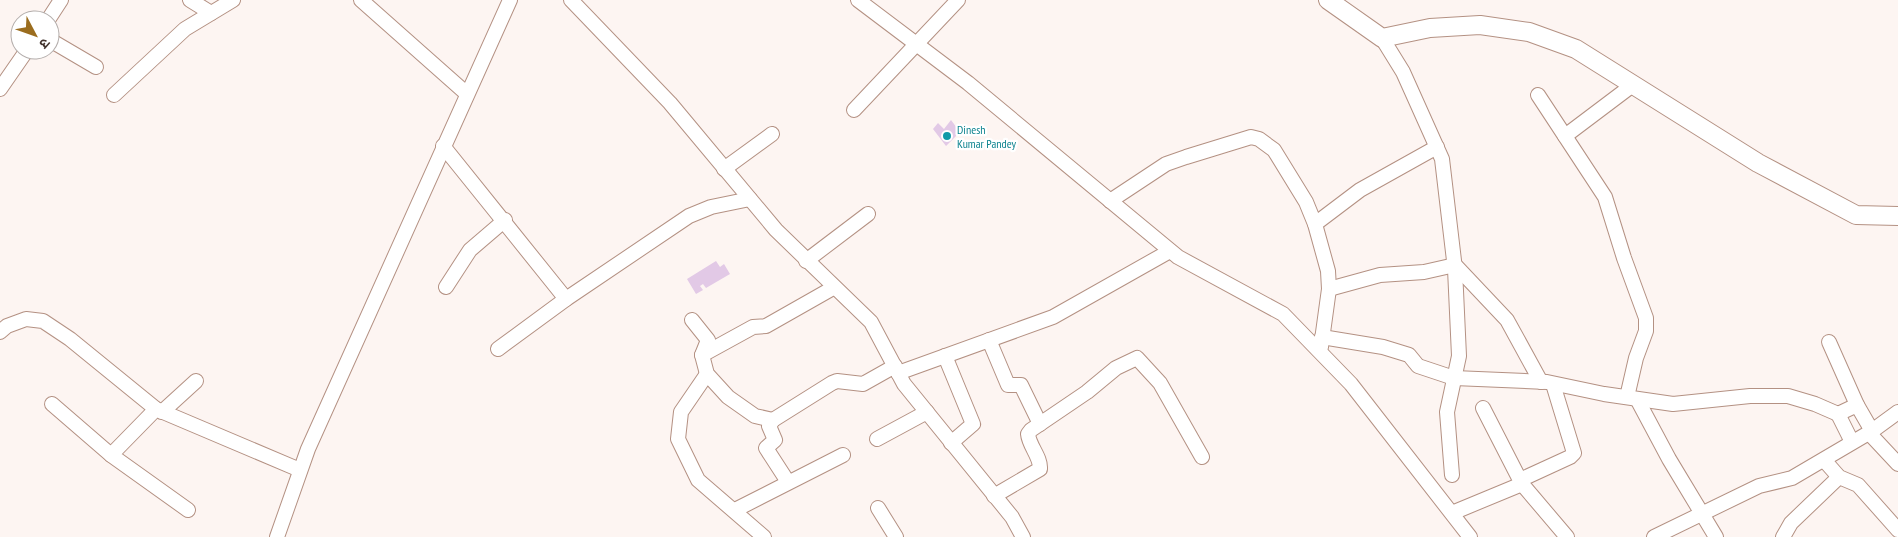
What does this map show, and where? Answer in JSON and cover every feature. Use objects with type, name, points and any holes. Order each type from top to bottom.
[{"type":"main road","points":[[1328,0],[1382,38],[1430,28],[1480,24],[1529,32],[1576,49],[1758,163],[1856,215],[1898,216]]},
{"type":"street","points":[[190,0],[211,13]]},
{"type":"street","points":[[114,95],[176,36],[233,0]]},
{"type":"street","points":[[361,0],[467,94]]},
{"type":"street","points":[[277,537],[308,449],[510,0]]},
{"type":"street","points":[[571,0],[670,103],[724,169],[806,261],[871,322],[904,384],[1012,518],[1023,537]]},
{"type":"street","points":[[858,0],[968,83],[1178,257],[1283,314],[1352,384],[1470,537]]},
{"type":"street","points":[[854,110],[958,0]]},
{"type":"street","points":[[1382,38],[1403,72],[1442,159],[1454,265],[1459,356],[1447,412],[1452,475]]},
{"type":"street","points":[[60,46],[96,67]]},
{"type":"street","points":[[0,89],[20,60]]},
{"type":"street","points":[[1565,136],[1634,84]]},
{"type":"street","points":[[1538,95],[1608,204],[1624,258],[1646,318],[1646,331],[1638,353],[1632,398],[1716,537]]},
{"type":"street","points":[[724,169],[772,134]]},
{"type":"street","points":[[1110,201],[1166,164],[1251,137],[1259,139],[1274,150],[1306,202],[1315,224],[1328,272],[1329,289],[1320,352]]},
{"type":"street","points":[[443,146],[505,220],[566,299]]},
{"type":"street","points":[[1315,224],[1360,190],[1437,147]]},
{"type":"street","points":[[498,349],[566,299],[690,216],[711,207],[750,199]]},
{"type":"street","points":[[806,261],[868,214]]},
{"type":"street","points":[[446,287],[470,250],[505,220]]},
{"type":"street","points":[[788,482],[766,448],[775,440],[769,426],[773,420],[832,383],[837,381],[863,384],[896,370],[944,356],[1053,317],[1170,251]]},
{"type":"street","points":[[1329,289],[1380,275],[1424,272],[1454,265]]},
{"type":"street","points":[[1452,513],[1521,482],[1570,457],[1574,453],[1547,383],[1507,320],[1454,265]]},
{"type":"street","points":[[702,355],[753,327],[766,326],[833,288]]},
{"type":"street","points":[[0,332],[7,326],[26,319],[43,321],[70,339],[159,410],[300,470]]},
{"type":"street","points":[[692,320],[708,340],[702,355],[707,374],[728,398],[755,416],[773,420]]},
{"type":"street","points":[[1322,337],[1383,347],[1408,355],[1418,366],[1454,378],[1547,383],[1673,404],[1750,396],[1788,396],[1815,404],[1838,414],[1852,442]]},
{"type":"street","points":[[989,340],[1008,385],[1021,385],[1040,424]]},
{"type":"street","points":[[1829,342],[1856,405],[1870,432],[1898,464]]},
{"type":"street","points":[[944,356],[973,424],[951,443]]},
{"type":"street","points":[[994,496],[1040,469],[1040,464],[1028,434],[1087,392],[1116,368],[1137,358],[1160,382],[1202,457]]},
{"type":"street","points":[[707,374],[681,412],[677,434],[695,476],[764,537]]},
{"type":"street","points":[[111,455],[159,410],[196,381]]},
{"type":"street","points":[[52,404],[111,455],[188,510]]},
{"type":"street","points":[[1838,414],[1856,405]]},
{"type":"street","points":[[1483,408],[1521,482],[1567,537]]},
{"type":"street","points":[[877,439],[927,412]]},
{"type":"street","points":[[1654,537],[1760,486],[1792,478],[1870,432],[1898,412]]},
{"type":"street","points":[[734,510],[843,454]]},
{"type":"street","points":[[1824,460],[1839,477],[1858,485],[1898,530]]},
{"type":"street","points":[[1783,537],[1791,523],[1839,477]]},
{"type":"street","points":[[878,508],[896,537]]},
{"type":"building","name":"Dinesh Kumar Pandey","points":[[951,120],[960,132],[946,146],[933,129],[938,123],[944,129]]},
{"type":"building","points":[[716,261],[720,267],[724,264],[730,274],[706,288],[703,284],[700,286],[703,290],[696,294],[687,279]]},
{"type":"place","name":"Dinesh Kumar Pandey","points":[[947,136]]}]
